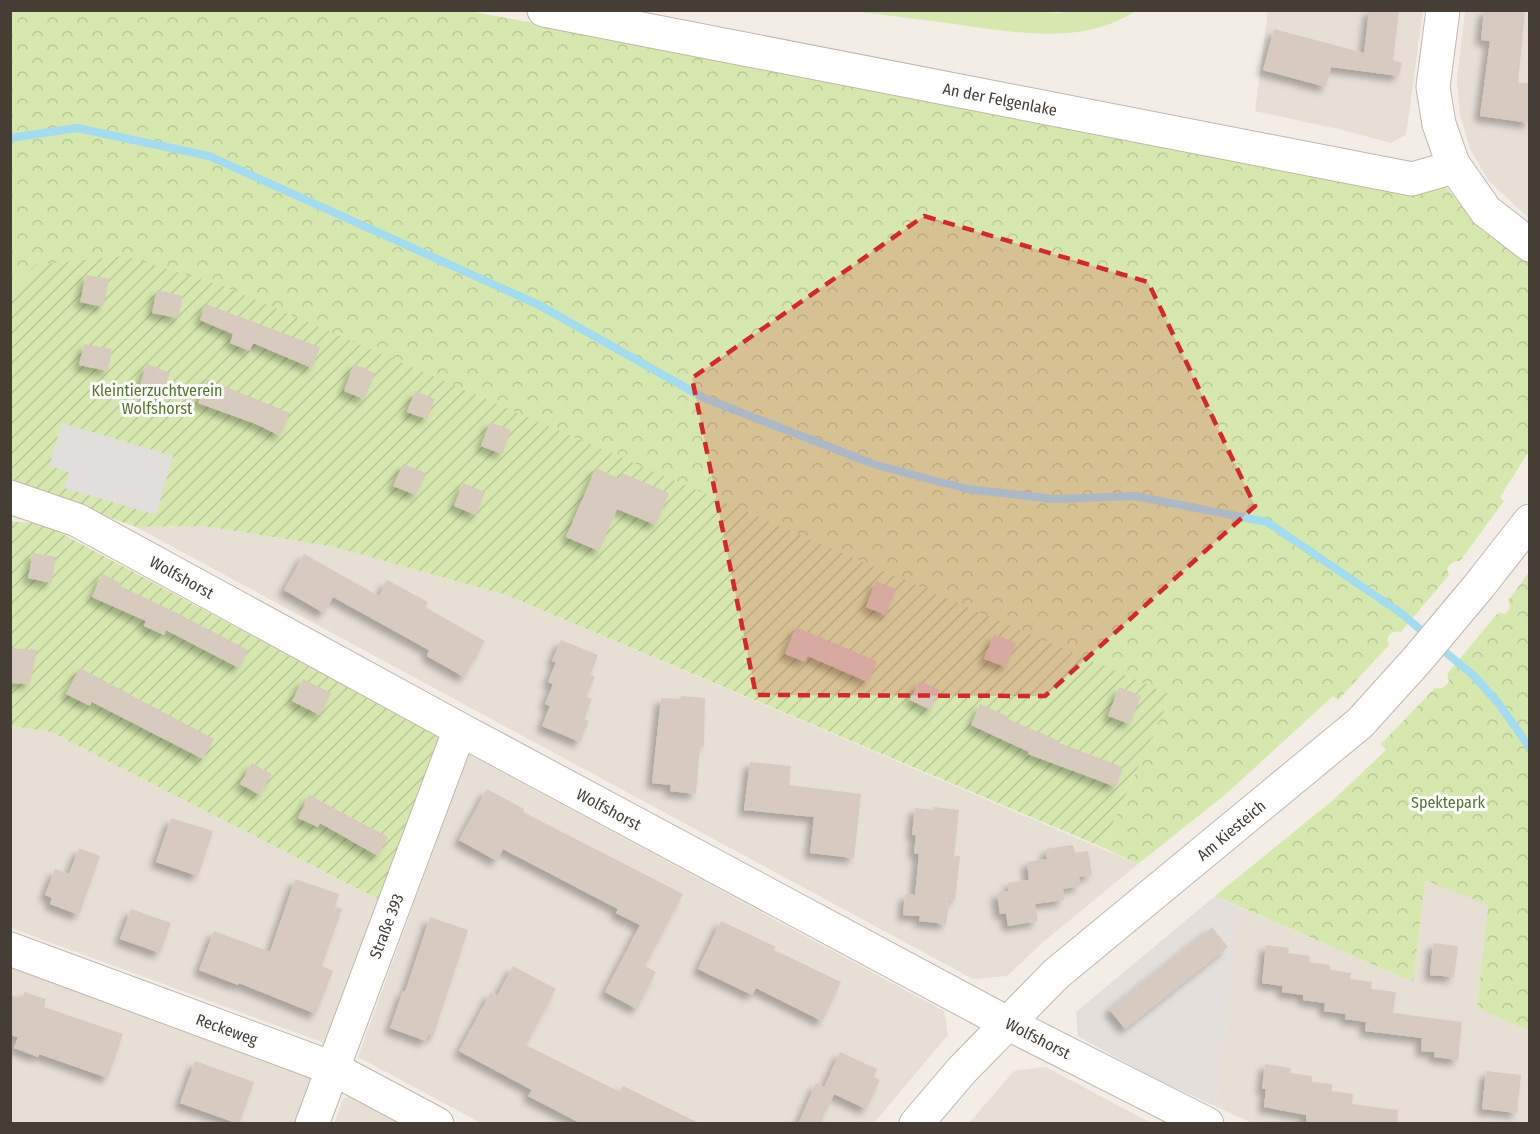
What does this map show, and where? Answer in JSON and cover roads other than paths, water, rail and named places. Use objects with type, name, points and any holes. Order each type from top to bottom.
[{"type":"street","name":"An der Felgenlake","points":[[544,10],[1413,179],[1440,171],[1453,164]]},
{"type":"street","points":[[1443,10],[1432,87],[1439,124],[1453,164],[1486,212],[1530,245]]},
{"type":"street","name":"Wolfshorst","points":[[10,497],[77,520],[463,731],[1007,1023],[1207,1124]]},
{"type":"street","name":"Am Kiesteich","points":[[916,1124],[962,1070],[1056,974],[1360,723],[1431,644],[1530,521]]},
{"type":"street","name":"Straße 393","points":[[312,1124],[454,745],[463,731]]},
{"type":"street","name":"Reckeweg","points":[[10,949],[332,1068],[437,1124]]},
{"type":"waterway","points":[[10,138],[77,128],[209,156],[539,305],[704,398],[876,465],[967,489],[1054,499],[1135,496],[1267,522],[1401,613],[1429,637]]},
{"type":"waterway","points":[[1438,646],[1473,675],[1499,704],[1530,748]]},
{"type":"park label","name":"Kleintierzuchtverein Wolfshorst","points":[[157,399]]},
{"type":"park label","name":"Spektepark","points":[[1448,802]]}]
